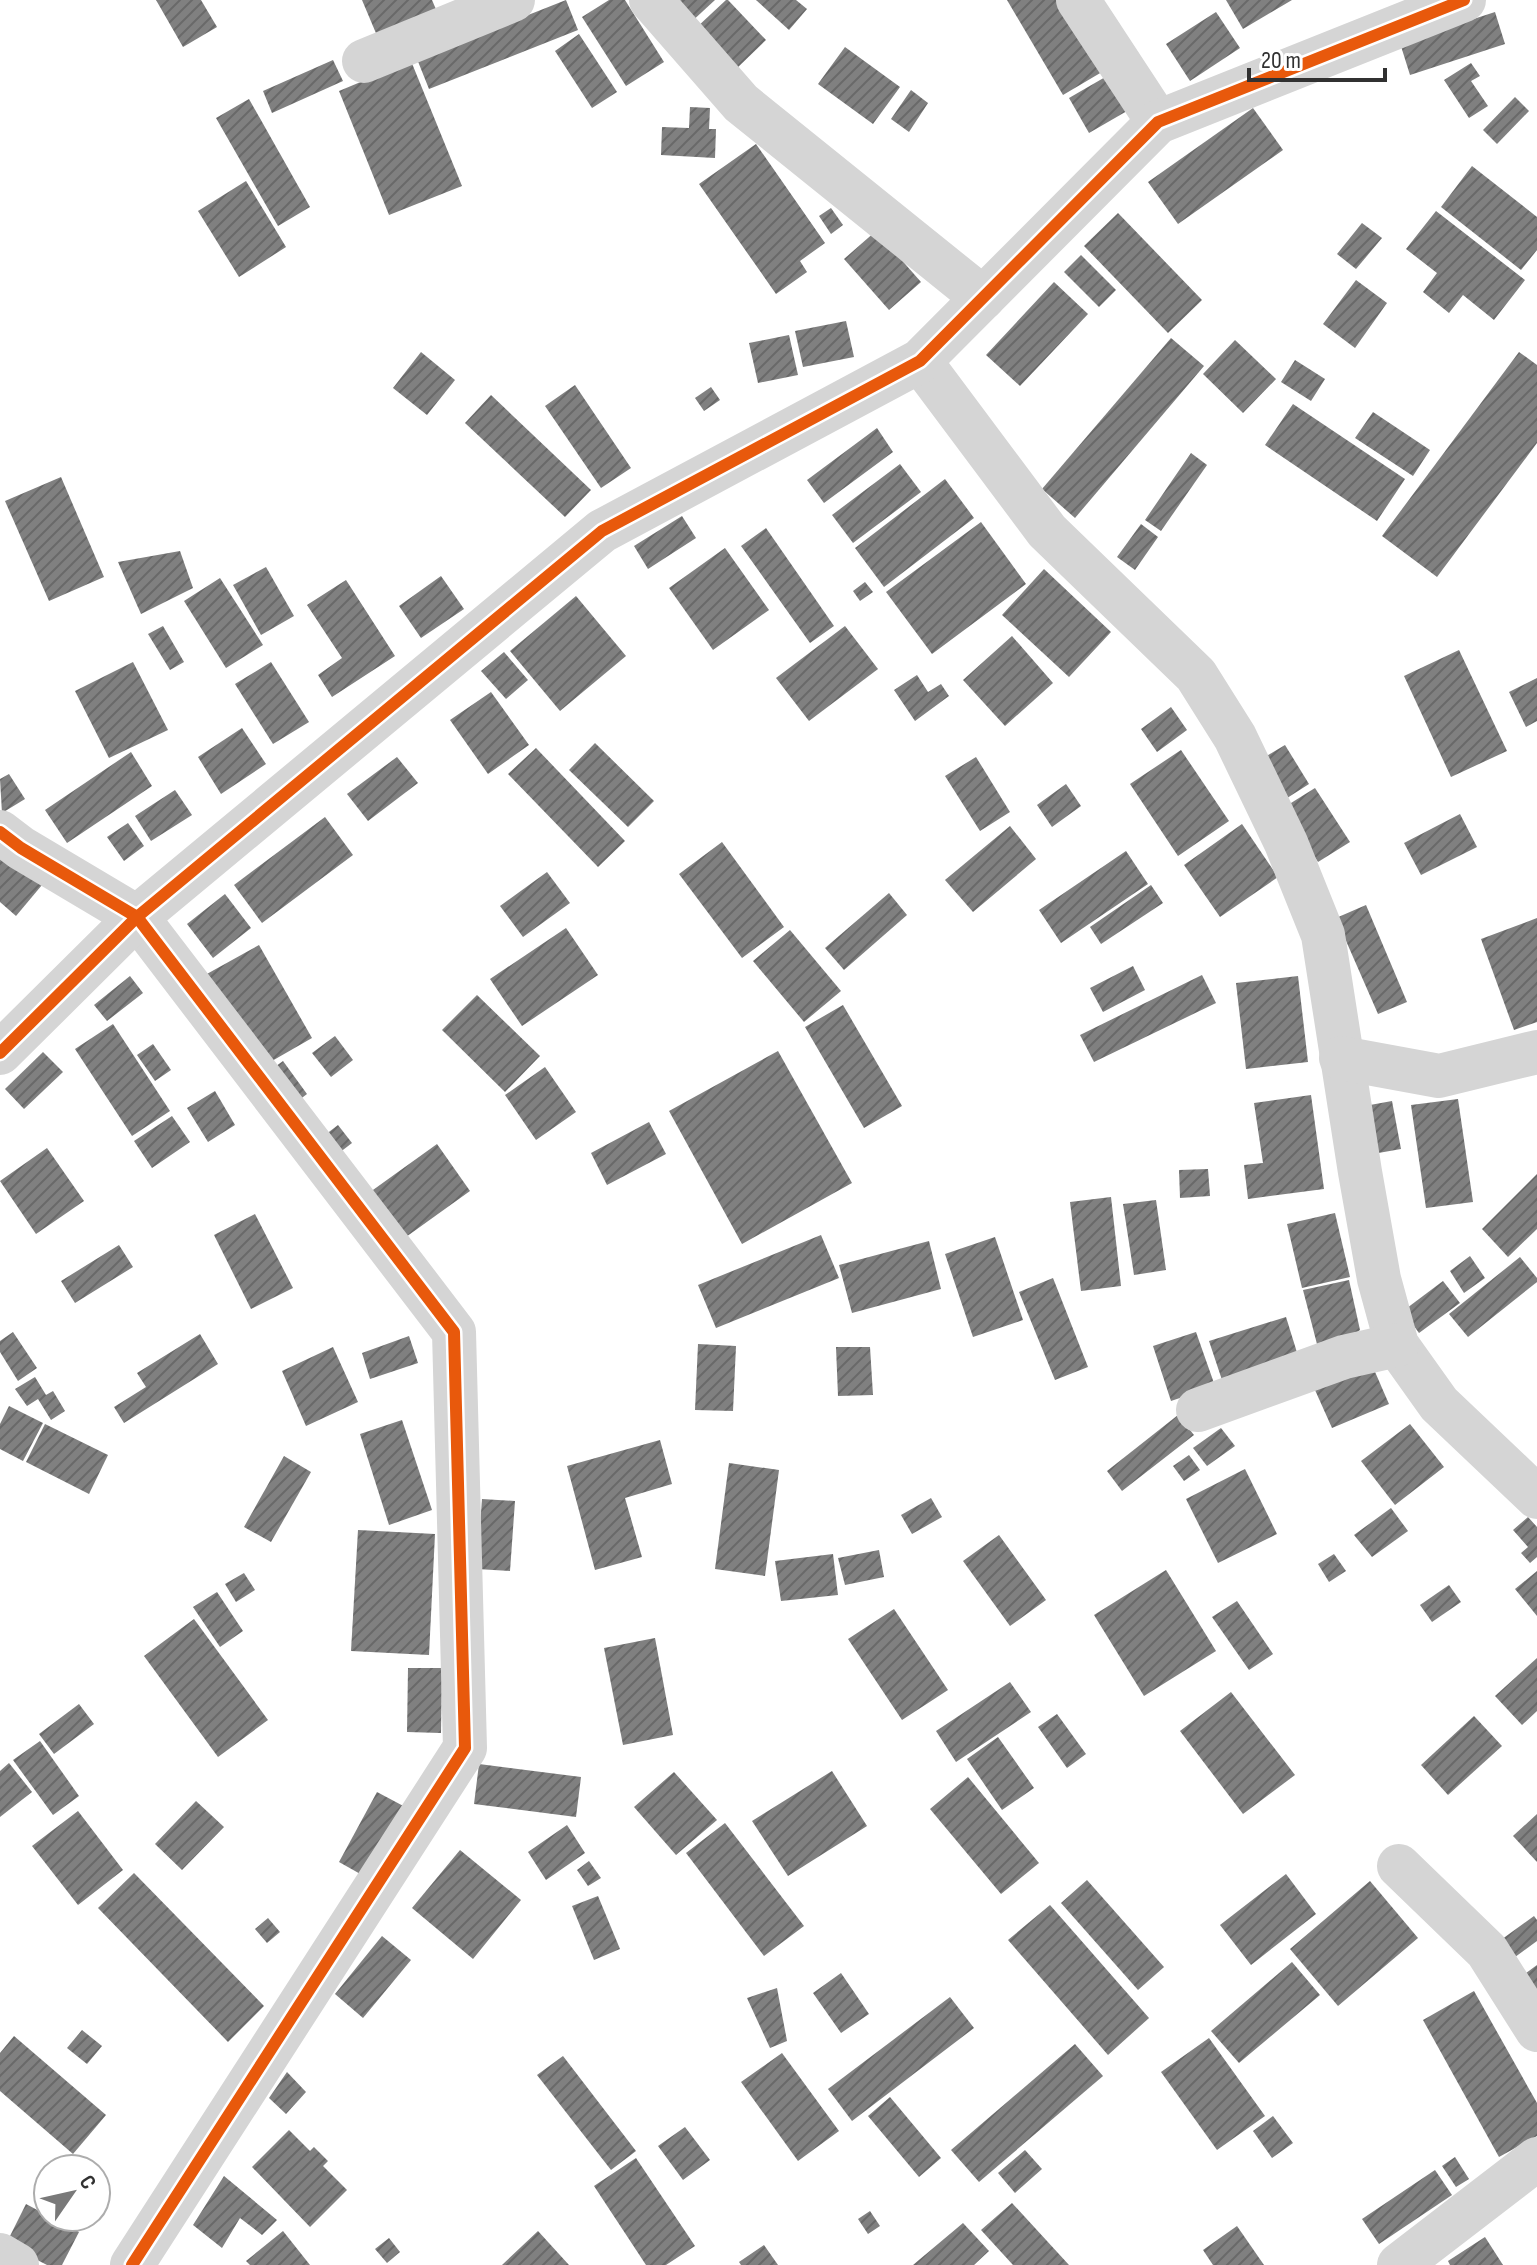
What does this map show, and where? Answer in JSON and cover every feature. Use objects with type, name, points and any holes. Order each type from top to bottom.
[{"type":"street","points":[[364,61],[513,0]]},
{"type":"street","points":[[651,0],[741,103],[983,298]]},
{"type":"street","points":[[1078,0],[1158,122]]},
{"type":"street","points":[[0,1053],[137,917],[602,531],[920,361],[1158,122],[1464,0]]},
{"type":"street","points":[[920,361],[1047,531],[1196,675],[1235,737],[1286,843],[1323,935],[1379,1279],[1397,1345],[1439,1404],[1537,1497]]},
{"type":"street","points":[[0,832],[21,848],[137,917],[454,1332],[465,1748],[132,2265]]},
{"type":"street","points":[[1341,1058],[1439,1076],[1537,1052]]},
{"type":"street","points":[[1198,1410],[1344,1357],[1397,1345]]},
{"type":"street","points":[[1399,1866],[1487,1951],[1537,2030]]},
{"type":"street","points":[[1399,2265],[1537,2159]]},
{"type":"street","points":[[0,2255],[17,2265]]},
{"type":"building","points":[[156,0],[201,0],[217,27],[183,47]]},
{"type":"building","points":[[362,0],[432,0],[438,14],[378,38]]},
{"type":"building","points":[[566,0],[578,30],[429,89],[417,59]]},
{"type":"building","points":[[609,0],[625,0],[664,62],[626,86],[582,17]]},
{"type":"building","points":[[666,0],[715,0],[689,24]]},
{"type":"building","points":[[726,0],[766,40],[735,70],[696,28]]},
{"type":"building","points":[[756,0],[796,0],[807,9],[789,30]]},
{"type":"building","points":[[1007,0],[1066,0],[1107,69],[1063,95]]},
{"type":"building","points":[[1226,0],[1292,0],[1243,29]]},
{"type":"building","points":[[1216,12],[1240,48],[1190,81],[1166,44]]},
{"type":"building","points":[[1495,12],[1505,44],[1410,75],[1400,43]]},
{"type":"building","points":[[579,34],[617,92],[592,108],[555,51]]},
{"type":"building","points":[[845,47],[900,87],[873,124],[818,84]]},
{"type":"building","points":[[333,60],[343,81],[272,113],[263,91]]},
{"type":"building","points":[[411,61],[462,186],[389,215],[339,91]]},
{"type":"building","points":[[1471,63],[1480,76],[1471,81],[1488,106],[1469,118],[1444,80]]},
{"type":"building","points":[[1107,76],[1127,111],[1089,133],[1069,98]]},
{"type":"building","points":[[911,90],[928,103],[909,132],[891,119]]},
{"type":"building","points":[[1515,97],[1529,111],[1497,144],[1483,130]]},
{"type":"building","points":[[249,99],[310,207],[278,226],[216,118]]},
{"type":"building","points":[[690,107],[710,108],[709,129],[716,129],[715,158],[661,155],[662,127],[689,128]]},
{"type":"building","points":[[1253,108],[1283,150],[1178,224],[1148,182]]},
{"type":"building","points":[[756,144],[825,243],[800,261],[807,272],[776,294],[699,184]]},
{"type":"building","points":[[1472,166],[1537,217],[1537,250],[1521,270],[1441,207]]},
{"type":"building","points":[[246,181],[286,247],[239,277],[198,211]]},
{"type":"building","points":[[831,208],[843,225],[831,234],[819,216]]},
{"type":"building","points":[[1436,211],[1525,280],[1494,320],[1463,295],[1449,313],[1423,292],[1437,273],[1406,249]]},
{"type":"building","points":[[1118,213],[1202,300],[1168,333],[1084,246]]},
{"type":"building","points":[[1362,223],[1382,238],[1356,269],[1337,254]]},
{"type":"building","points":[[876,231],[921,282],[889,310],[844,259]]},
{"type":"building","points":[[1081,255],[1116,290],[1099,307],[1064,272]]},
{"type":"building","points":[[1356,280],[1387,303],[1355,348],[1323,324]]},
{"type":"building","points":[[1054,282],[1088,314],[1020,386],[986,355]]},
{"type":"building","points":[[846,321],[854,357],[803,367],[795,331]]},
{"type":"building","points":[[789,335],[798,375],[758,383],[749,343]]},
{"type":"building","points":[[1171,338],[1204,366],[1075,518],[1042,489]]},
{"type":"building","points":[[1235,340],[1276,379],[1243,413],[1203,374]]},
{"type":"building","points":[[421,352],[455,380],[427,415],[393,388]]},
{"type":"building","points":[[1519,352],[1537,365],[1537,443],[1437,577],[1382,536]]},
{"type":"building","points":[[1295,360],[1325,379],[1311,401],[1281,382]]},
{"type":"building","points":[[575,385],[631,468],[601,488],[545,406]]},
{"type":"building","points":[[711,387],[720,400],[704,411],[695,398]]},
{"type":"building","points":[[491,395],[591,490],[565,517],[465,423]]},
{"type":"building","points":[[1293,404],[1405,479],[1377,521],[1265,445]]},
{"type":"building","points":[[1373,412],[1430,450],[1413,476],[1355,438]]},
{"type":"building","points":[[877,428],[893,452],[824,503],[807,480]]},
{"type":"building","points":[[1191,453],[1207,465],[1161,531],[1145,520]]},
{"type":"building","points":[[900,464],[921,492],[853,543],[832,515]]},
{"type":"building","points":[[61,477],[104,577],[49,601],[5,501]]},
{"type":"building","points":[[945,479],[974,518],[884,587],[855,548]]},
{"type":"building","points":[[682,516],[696,538],[648,569],[634,546]]},
{"type":"building","points":[[981,522],[1026,584],[932,654],[886,592]]},
{"type":"building","points":[[1141,524],[1158,537],[1135,570],[1117,557]]},
{"type":"building","points":[[766,528],[834,626],[810,643],[741,546]]},
{"type":"building","points":[[725,548],[769,610],[713,650],[669,588]]},
{"type":"building","points":[[180,551],[193,588],[141,614],[118,562]]},
{"type":"building","points":[[266,567],[294,616],[261,635],[233,585]]},
{"type":"building","points":[[1044,569],[1111,632],[1069,677],[1002,615]]},
{"type":"building","points":[[441,576],[464,609],[421,638],[399,606]]},
{"type":"building","points":[[220,578],[263,645],[226,668],[184,601]]},
{"type":"building","points":[[346,580],[395,656],[332,697],[318,675],[342,658],[307,605]]},
{"type":"building","points":[[865,582],[873,592],[860,601],[853,591]]},
{"type":"building","points":[[576,596],[626,656],[560,711],[510,651]]},
{"type":"building","points":[[163,626],[184,662],[170,670],[148,634]]},
{"type":"building","points":[[845,626],[878,669],[809,721],[776,678]]},
{"type":"building","points":[[1012,636],[1053,683],[1005,726],[963,680]]},
{"type":"building","points":[[1459,650],[1507,751],[1451,777],[1404,676]]},
{"type":"building","points":[[504,652],[528,680],[506,699],[481,671]]},
{"type":"building","points":[[133,662],[168,730],[109,758],[75,691]]},
{"type":"building","points":[[271,662],[309,722],[273,744],[235,684]]},
{"type":"building","points":[[917,675],[928,692],[941,684],[949,696],[915,721],[894,690]]},
{"type":"building","points":[[1537,678],[1537,721],[1526,727],[1509,692]]},
{"type":"building","points":[[491,692],[529,745],[488,774],[450,720]]},
{"type":"building","points":[[1171,707],[1187,730],[1157,752],[1141,729]]},
{"type":"building","points":[[242,728],[266,764],[221,794],[198,757]]},
{"type":"building","points":[[595,743],[654,801],[628,827],[569,770]]},
{"type":"building","points":[[1285,745],[1309,784],[1284,800],[1260,760]]},
{"type":"building","points":[[536,748],[625,841],[598,867],[508,774]]},
{"type":"building","points":[[1181,750],[1229,821],[1178,856],[1130,784]]},
{"type":"building","points":[[131,752],[152,786],[67,843],[45,810]]},
{"type":"building","points":[[397,757],[418,783],[368,821],[347,794]]},
{"type":"building","points":[[976,757],[1010,812],[980,831],[945,776]]},
{"type":"building","points":[[9,774],[25,799],[2,813],[0,779]]},
{"type":"building","points":[[1066,784],[1081,806],[1052,827],[1037,805]]},
{"type":"building","points":[[1315,788],[1350,842],[1318,862],[1283,808]]},
{"type":"building","points":[[175,790],[192,815],[151,841],[135,816]]},
{"type":"building","points":[[1460,814],[1477,847],[1421,875],[1404,843]]},
{"type":"building","points":[[325,817],[353,855],[262,923],[234,885]]},
{"type":"building","points":[[128,823],[144,846],[124,861],[107,837]]},
{"type":"building","points":[[1242,824],[1278,877],[1220,917],[1184,865]]},
{"type":"building","points":[[1010,826],[1036,859],[973,912],[945,880]]},
{"type":"building","points":[[722,842],[784,927],[742,958],[679,874]]},
{"type":"building","points":[[0,851],[42,885],[16,916],[0,902]]},
{"type":"building","points":[[1126,851],[1148,884],[1061,943],[1039,910]]},
{"type":"building","points":[[547,872],[570,903],[523,937],[500,906]]},
{"type":"building","points":[[1151,885],[1163,903],[1101,944],[1090,927]]},
{"type":"building","points":[[889,893],[907,915],[844,970],[825,948]]},
{"type":"building","points":[[225,894],[251,928],[213,958],[187,924]]},
{"type":"building","points":[[1366,905],[1407,1002],[1378,1014],[1336,918]]},
{"type":"building","points":[[1537,918],[1537,1022],[1514,1030],[1481,939]]},
{"type":"building","points":[[566,928],[598,975],[522,1026],[490,979]]},
{"type":"building","points":[[790,930],[841,991],[804,1022],[753,961]]},
{"type":"building","points":[[259,945],[312,1038],[258,1069],[205,975]]},
{"type":"building","points":[[1133,966],[1145,990],[1103,1012],[1090,988]]},
{"type":"building","points":[[1202,975],[1216,1003],[1094,1062],[1080,1035]]},
{"type":"building","points":[[130,976],[143,993],[107,1021],[94,1005]]},
{"type":"building","points":[[1298,976],[1308,1062],[1246,1069],[1236,983]]},
{"type":"building","points":[[477,995],[540,1056],[505,1092],[442,1030]]},
{"type":"building","points":[[843,1005],[902,1106],[864,1128],[805,1027]]},
{"type":"building","points":[[113,1024],[170,1111],[132,1136],[75,1049]]},
{"type":"building","points":[[335,1036],[353,1060],[331,1077],[312,1053]]},
{"type":"building","points":[[153,1044],[171,1070],[155,1081],[137,1055]]},
{"type":"building","points":[[778,1051],[852,1183],[742,1244],[669,1111]]},
{"type":"building","points":[[43,1052],[63,1072],[24,1109],[5,1089]]},
{"type":"building","points":[[283,1061],[307,1094],[286,1110],[261,1077]]},
{"type":"building","points":[[545,1067],[576,1112],[536,1140],[505,1095]]},
{"type":"building","points":[[215,1091],[235,1125],[208,1142],[187,1108]]},
{"type":"building","points":[[1311,1095],[1324,1189],[1248,1199],[1244,1165],[1263,1163],[1254,1103]]},
{"type":"building","points":[[1458,1099],[1473,1202],[1426,1208],[1411,1105]]},
{"type":"building","points":[[1392,1101],[1401,1149],[1367,1155],[1359,1107]]},
{"type":"building","points":[[172,1116],[190,1142],[152,1168],[134,1141]]},
{"type":"building","points":[[649,1122],[666,1154],[607,1185],[591,1153]]},
{"type":"building","points":[[338,1125],[352,1143],[326,1163],[312,1145]]},
{"type":"building","points":[[437,1144],[470,1191],[392,1247],[359,1200]]},
{"type":"building","points":[[47,1148],[84,1201],[36,1234],[0,1181]]},
{"type":"building","points":[[1208,1169],[1210,1196],[1180,1198],[1179,1170]]},
{"type":"building","points":[[1537,1174],[1537,1229],[1508,1257],[1482,1229]]},
{"type":"building","points":[[1111,1197],[1121,1286],[1081,1291],[1070,1202]]},
{"type":"building","points":[[1156,1200],[1166,1270],[1134,1275],[1123,1204]]},
{"type":"building","points":[[1335,1213],[1350,1277],[1302,1288],[1287,1224]]},
{"type":"building","points":[[255,1214],[293,1288],[251,1309],[214,1235]]},
{"type":"building","points":[[821,1235],[839,1278],[716,1328],[698,1285]]},
{"type":"building","points":[[995,1237],[1023,1320],[973,1337],[945,1254]]},
{"type":"building","points":[[929,1241],[941,1289],[852,1313],[839,1265]]},
{"type":"building","points":[[119,1245],[133,1267],[75,1303],[61,1281]]},
{"type":"building","points":[[1470,1256],[1485,1278],[1464,1293],[1450,1271]]},
{"type":"building","points":[[1520,1257],[1537,1282],[1468,1337],[1449,1314]]},
{"type":"building","points":[[1053,1278],[1088,1367],[1055,1380],[1019,1292]]},
{"type":"building","points":[[1349,1280],[1360,1330],[1345,1341],[1318,1348],[1303,1290]]},
{"type":"building","points":[[1443,1281],[1460,1303],[1419,1333],[1403,1311]]},
{"type":"building","points":[[1286,1317],[1299,1359],[1223,1383],[1209,1341]]},
{"type":"building","points":[[13,1332],[37,1368],[18,1381],[0,1352],[0,1341]]},
{"type":"building","points":[[1196,1332],[1215,1386],[1171,1401],[1153,1346]]},
{"type":"building","points":[[200,1334],[218,1364],[124,1423],[114,1407],[146,1387],[137,1373]]},
{"type":"building","points":[[409,1336],[418,1363],[370,1379],[362,1353]]},
{"type":"building","points":[[698,1344],[736,1346],[733,1411],[695,1410]]},
{"type":"building","points":[[333,1347],[358,1402],[306,1426],[282,1371]]},
{"type":"building","points":[[836,1347],[870,1347],[873,1395],[838,1396]]},
{"type":"building","points":[[1372,1365],[1389,1404],[1332,1428],[1315,1390]]},
{"type":"building","points":[[35,1377],[46,1395],[53,1391],[65,1411],[51,1420],[38,1399],[27,1406],[15,1389]]},
{"type":"building","points":[[9,1406],[43,1423],[23,1461],[0,1449],[0,1424]]},
{"type":"building","points":[[1178,1415],[1194,1435],[1122,1491],[1107,1471]]},
{"type":"building","points":[[402,1420],[432,1510],[389,1525],[360,1434]]},
{"type":"building","points":[[45,1424],[108,1455],[89,1494],[26,1462]]},
{"type":"building","points":[[1410,1424],[1444,1467],[1395,1505],[1361,1461]]},
{"type":"building","points":[[1221,1428],[1235,1446],[1207,1466],[1193,1448]]},
{"type":"building","points":[[660,1440],[672,1484],[625,1498],[642,1557],[595,1570],[567,1466]]},
{"type":"building","points":[[1189,1455],[1200,1470],[1184,1481],[1173,1466]]},
{"type":"building","points":[[284,1456],[311,1472],[271,1542],[244,1527]]},
{"type":"building","points":[[729,1463],[779,1470],[765,1576],[715,1569]]},
{"type":"building","points":[[1245,1469],[1277,1534],[1218,1563],[1186,1499]]},
{"type":"building","points":[[931,1498],[942,1517],[912,1534],[901,1515]]},
{"type":"building","points":[[482,1499],[515,1501],[510,1571],[477,1569]]},
{"type":"building","points":[[1391,1508],[1408,1531],[1372,1557],[1354,1535]]},
{"type":"building","points":[[1528,1517],[1537,1527],[1537,1557],[1530,1563],[1521,1553],[1528,1547],[1513,1530]]},
{"type":"building","points":[[358,1530],[435,1534],[429,1655],[351,1651]]},
{"type":"building","points":[[999,1535],[1046,1600],[1010,1626],[963,1561]]},
{"type":"building","points":[[879,1550],[884,1577],[845,1585],[838,1558]]},
{"type":"building","points":[[833,1554],[838,1595],[781,1601],[775,1561]]},
{"type":"building","points":[[1334,1554],[1346,1571],[1329,1582],[1318,1564]]},
{"type":"building","points":[[1166,1570],[1216,1651],[1144,1696],[1094,1615]]},
{"type":"building","points":[[1537,1571],[1537,1616],[1515,1589]]},
{"type":"building","points":[[244,1573],[255,1590],[236,1602],[225,1584]]},
{"type":"building","points":[[1449,1585],[1461,1602],[1432,1622],[1420,1605]]},
{"type":"building","points":[[217,1592],[243,1631],[220,1647],[193,1607]]},
{"type":"building","points":[[1237,1601],[1273,1654],[1249,1670],[1212,1617]]},
{"type":"building","points":[[894,1609],[948,1690],[902,1720],[848,1639]]},
{"type":"building","points":[[194,1619],[268,1720],[218,1757],[144,1656]]},
{"type":"building","points":[[655,1638],[673,1735],[623,1745],[604,1648]]},
{"type":"building","points":[[1537,1658],[1537,1711],[1522,1725],[1495,1696]]},
{"type":"building","points":[[408,1668],[442,1668],[441,1733],[407,1732]]},
{"type":"building","points":[[1010,1682],[1031,1712],[956,1762],[936,1731]]},
{"type":"building","points":[[1231,1692],[1295,1775],[1243,1814],[1180,1731]]},
{"type":"building","points":[[79,1704],[94,1724],[54,1754],[39,1734]]},
{"type":"building","points":[[1057,1714],[1086,1754],[1067,1768],[1038,1727]]},
{"type":"building","points":[[1474,1716],[1502,1746],[1448,1795],[1421,1765]]},
{"type":"building","points":[[998,1737],[1034,1788],[1002,1810],[967,1759]]},
{"type":"building","points":[[40,1741],[79,1796],[53,1815],[13,1760]]},
{"type":"building","points":[[9,1763],[32,1792],[0,1817],[0,1771]]},
{"type":"building","points":[[479,1764],[581,1777],[576,1817],[474,1804]]},
{"type":"building","points":[[832,1771],[867,1826],[788,1876],[752,1821]]},
{"type":"building","points":[[674,1772],[717,1820],[676,1855],[634,1807]]},
{"type":"building","points":[[968,1777],[1039,1863],[1001,1894],[930,1809]]},
{"type":"building","points":[[377,1792],[409,1809],[371,1880],[339,1862]]},
{"type":"building","points":[[196,1801],[224,1827],[182,1870],[155,1844]]},
{"type":"building","points":[[78,1811],[123,1870],[78,1905],[32,1846]]},
{"type":"building","points":[[1537,1814],[1537,1862],[1513,1836]]},
{"type":"building","points":[[725,1823],[804,1926],[764,1956],[686,1853]]},
{"type":"building","points":[[567,1825],[585,1853],[546,1880],[528,1852]]},
{"type":"building","points":[[460,1850],[521,1900],[473,1959],[412,1908]]},
{"type":"building","points":[[589,1861],[601,1878],[588,1886],[577,1870]]},
{"type":"building","points":[[134,1873],[264,2006],[228,2042],[98,1908]]},
{"type":"building","points":[[1286,1874],[1316,1914],[1251,1965],[1220,1925]]},
{"type":"building","points":[[1087,1880],[1164,1967],[1138,1990],[1061,1903]]},
{"type":"building","points":[[1370,1881],[1418,1938],[1338,2006],[1290,1949]]},
{"type":"building","points":[[598,1896],[620,1949],[594,1960],[572,1906]]},
{"type":"building","points":[[1050,1905],[1149,2018],[1108,2055],[1008,1940]]},
{"type":"building","points":[[1534,1916],[1537,1920],[1537,1941],[1511,1960],[1498,1942]]},
{"type":"building","points":[[268,1918],[280,1932],[267,1943],[255,1929]]},
{"type":"building","points":[[382,1936],[411,1960],[363,2018],[335,1994]]},
{"type":"building","points":[[1292,1962],[1320,1995],[1239,2063],[1211,2031]]},
{"type":"building","points":[[1537,1965],[1537,1990],[1522,1976]]},
{"type":"building","points":[[841,1973],[869,2014],[841,2033],[813,1993]]},
{"type":"building","points":[[777,1988],[787,2041],[770,2048],[747,1998]]},
{"type":"building","points":[[1474,1991],[1537,2103],[1537,2136],[1499,2157],[1423,2020]]},
{"type":"building","points":[[950,1997],[974,2028],[852,2121],[828,2089]]},
{"type":"building","points":[[82,2030],[102,2046],[87,2064],[67,2048]]},
{"type":"building","points":[[14,2036],[106,2115],[74,2153],[0,2091],[0,2053]]},
{"type":"building","points":[[1209,2038],[1265,2116],[1217,2150],[1161,2072]]},
{"type":"building","points":[[1075,2044],[1103,2076],[979,2182],[951,2150]]},
{"type":"building","points":[[782,2053],[839,2131],[798,2161],[741,2082]]},
{"type":"building","points":[[563,2056],[636,2151],[611,2170],[537,2075]]},
{"type":"building","points":[[287,2072],[306,2092],[286,2114],[269,2098]]},
{"type":"building","points":[[890,2097],[941,2158],[919,2177],[868,2116]]},
{"type":"building","points":[[1273,2116],[1293,2143],[1272,2158],[1253,2131]]},
{"type":"building","points":[[685,2127],[710,2160],[683,2180],[658,2146]]},
{"type":"building","points":[[289,2130],[310,2151],[314,2147],[328,2161],[323,2166],[347,2190],[310,2227],[252,2167]]},
{"type":"building","points":[[1025,2150],[1042,2169],[1015,2193],[998,2173]]},
{"type":"building","points":[[1455,2157],[1469,2179],[1456,2187],[1442,2166]]},
{"type":"building","points":[[636,2158],[695,2246],[666,2265],[646,2265],[594,2186]]},
{"type":"building","points":[[1435,2170],[1452,2195],[1379,2244],[1362,2219]]},
{"type":"building","points":[[224,2176],[277,2220],[262,2235],[240,2218],[222,2248],[193,2225]]},
{"type":"building","points":[[1012,2203],[1069,2265],[1013,2265],[981,2230]]},
{"type":"building","points":[[26,2204],[32,2207],[32,2233],[78,2233],[62,2265],[47,2265],[6,2244]]},
{"type":"building","points":[[870,2211],[880,2226],[868,2234],[858,2219]]},
{"type":"building","points":[[963,2223],[989,2251],[974,2265],[913,2265]]},
{"type":"building","points":[[1237,2226],[1264,2265],[1213,2265],[1203,2250]]},
{"type":"building","points":[[283,2231],[310,2265],[250,2265],[246,2261]]},
{"type":"building","points":[[538,2231],[569,2265],[502,2265]]},
{"type":"building","points":[[1485,2237],[1503,2265],[1450,2265],[1448,2261]]},
{"type":"building","points":[[389,2238],[400,2252],[387,2263],[375,2249]]},
{"type":"building","points":[[764,2245],[778,2265],[741,2265],[739,2262]]},
{"type":"cycle path","points":[[0,1053],[137,917],[602,531],[920,361],[1158,122],[1464,0]]},
{"type":"cycle path","points":[[0,832],[21,848],[137,917],[454,1332],[465,1748],[132,2265]]}]
